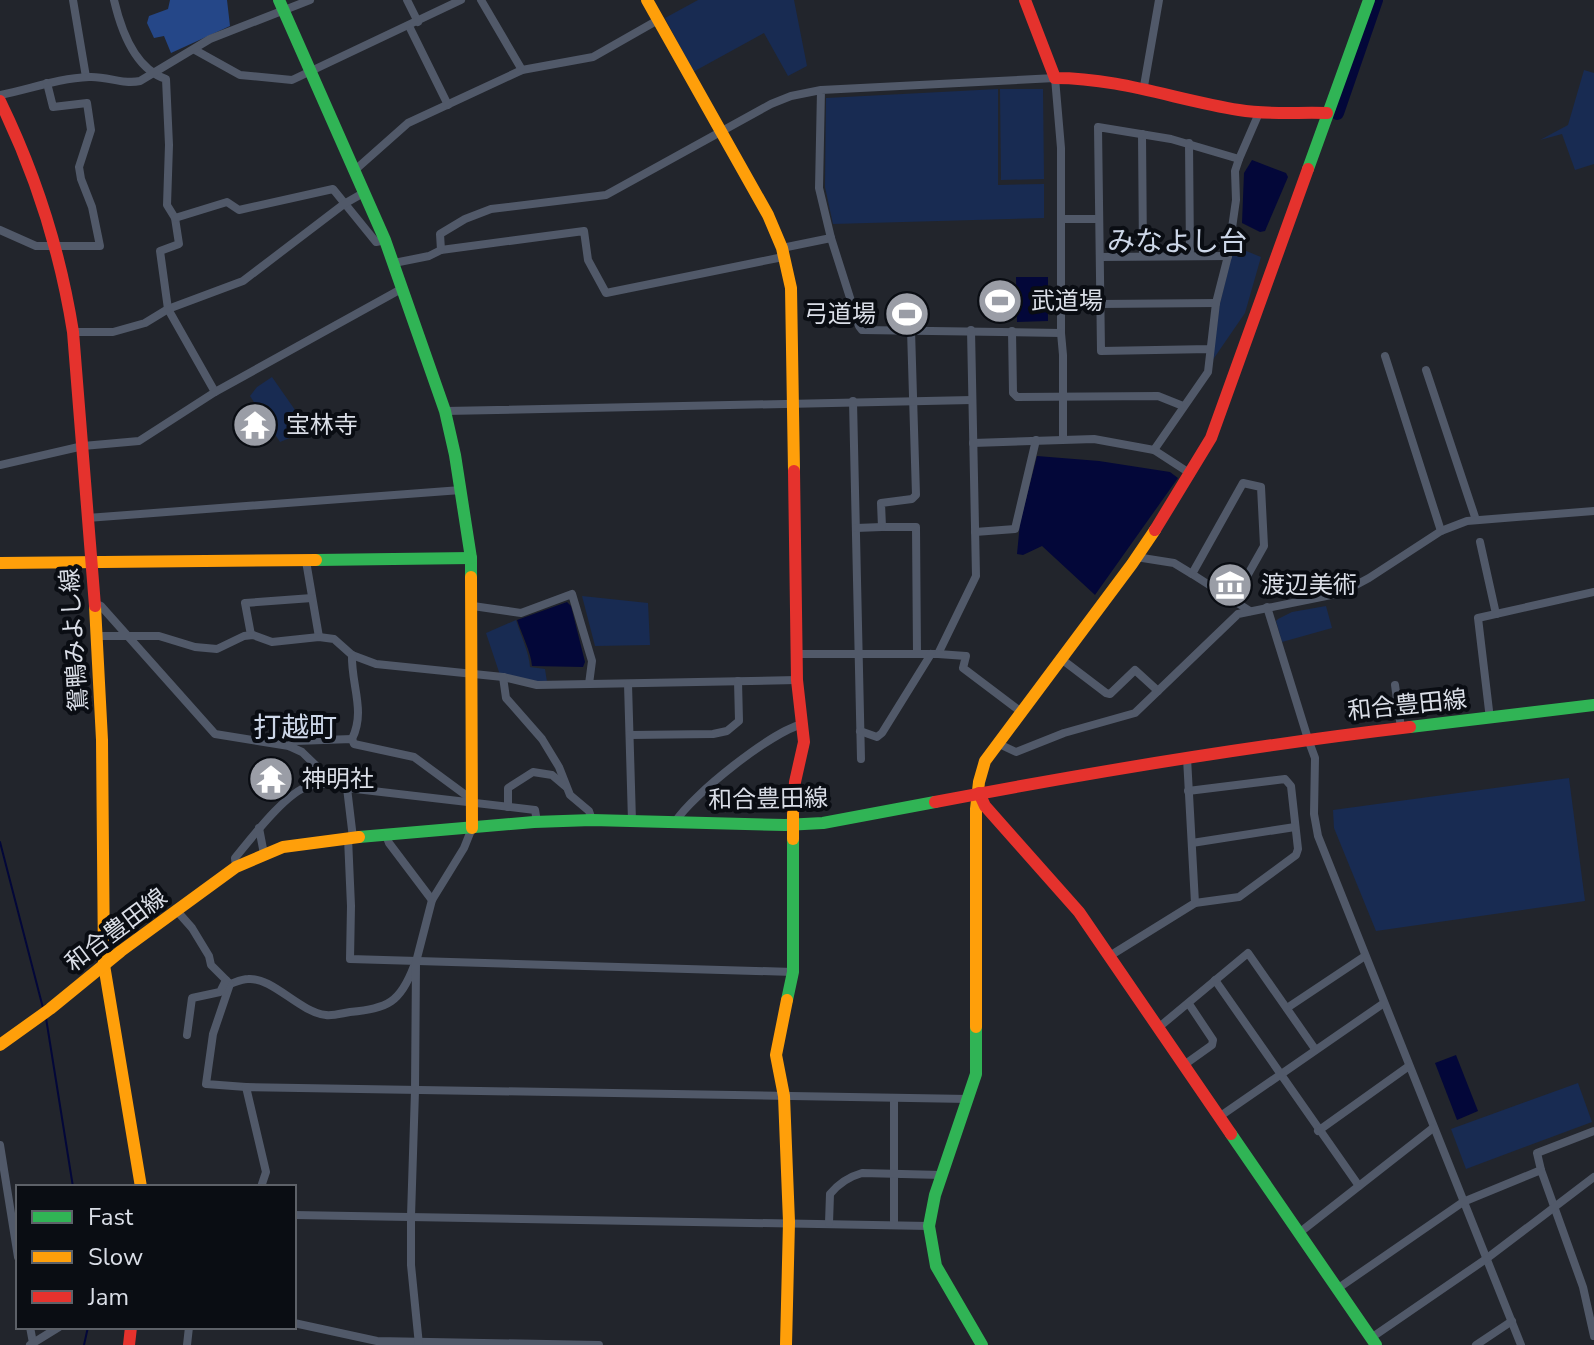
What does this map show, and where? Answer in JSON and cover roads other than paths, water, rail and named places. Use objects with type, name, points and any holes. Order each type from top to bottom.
[{"type":"street","points":[[73,0],[86,77]]},
{"type":"street","points":[[114,0],[125,37],[149,73],[166,79],[169,145],[167,205],[175,218],[179,244],[160,251],[168,309],[215,392]]},
{"type":"street","points":[[0,95],[86,77],[113,77],[131,83],[140,81],[210,39],[281,6],[310,0]]},
{"type":"street","points":[[407,0],[448,105]]},
{"type":"street","points":[[195,50],[225,69],[250,77],[292,80],[461,0]]},
{"type":"street","points":[[481,0],[522,70]]},
{"type":"street","points":[[647,0],[768,215],[791,288],[796,654],[804,742],[795,782],[793,814],[793,972],[776,1055],[784,1096],[789,1222],[786,1345]]},
{"type":"street","points":[[1025,0],[1055,78],[1061,148],[1063,439]]},
{"type":"street","points":[[1144,86],[1159,0]]},
{"type":"street","points":[[982,1345],[936,1266],[929,1226],[932,1203],[976,1074],[976,809],[985,761],[1136,557],[1191,474],[1222,412],[1369,0]]},
{"type":"street","points":[[187,1035],[192,998],[220,992],[228,982],[262,981],[296,1003],[325,1015],[380,1009],[391,1004],[403,990],[416,962],[432,900],[464,848],[472,828],[471,558],[445,411],[385,240],[281,6]]},
{"type":"street","points":[[355,170],[408,123],[522,70],[593,57],[658,20]]},
{"type":"street","points":[[441,250],[440,234],[465,219],[491,209],[606,195],[719,131],[791,96],[821,90],[1055,78],[1144,86],[1259,113],[1327,113]]},
{"type":"street","points":[[0,230],[36,246],[100,246],[79,167],[91,130],[87,103],[53,107],[47,83]]},
{"type":"street","points":[[821,90],[819,188],[831,238],[862,330],[1061,333]]},
{"type":"street","name":"鴛鴨みよし線","points":[[0,101],[37,183],[58,248],[73,332],[97,636],[102,740],[104,965],[141,1185]]},
{"type":"street","points":[[1154,450],[1208,372],[1216,303],[1228,256],[1236,200],[1235,171],[1259,113]]},
{"type":"street","points":[[1210,349],[1101,351],[1098,127],[1189,143],[1239,159]]},
{"type":"street","points":[[1142,134],[1143,255]]},
{"type":"street","points":[[1189,143],[1190,255]]},
{"type":"street","points":[[175,218],[227,202],[239,210],[333,189],[376,242],[385,240]]},
{"type":"street","points":[[73,332],[113,332],[145,323],[168,309],[243,281],[344,204],[365,192]]},
{"type":"street","points":[[1061,219],[1099,219]]},
{"type":"street","points":[[394,263],[429,256],[441,250],[584,231],[588,260],[606,293],[782,253],[831,238]]},
{"type":"street","points":[[1100,257],[1228,256]]},
{"type":"street","points":[[0,465],[83,446],[139,441],[215,392],[403,288]]},
{"type":"street","points":[[1099,304],[1216,303]]},
{"type":"street","points":[[882,527],[881,503],[912,499],[916,495],[911,330]]},
{"type":"street","points":[[860,731],[877,737],[882,733],[935,654],[976,576],[971,330]]},
{"type":"street","points":[[1012,331],[1014,396],[1158,396],[1183,406]]},
{"type":"street","points":[[1385,356],[1441,531]]},
{"type":"street","points":[[1426,370],[1476,520]]},
{"type":"street","points":[[445,411],[972,400]]},
{"type":"street","points":[[853,401],[861,759]]},
{"type":"street","points":[[973,443],[1094,439],[1154,450],[1191,474]]},
{"type":"street","points":[[975,532],[1015,529],[1036,440]]},
{"type":"street","points":[[1192,574],[1243,483],[1261,487],[1264,546],[1233,601]]},
{"type":"street","points":[[87,518],[461,490]]},
{"type":"street","points":[[999,744],[1016,752],[1064,733],[1135,713],[1238,614],[1341,593],[1441,531],[1476,520],[1574,515],[1594,511]]},
{"type":"street","points":[[856,528],[916,527],[917,654]]},
{"type":"street","points":[[1480,542],[1496,614]]},
{"type":"street","points":[[1136,557],[1174,563],[1251,611]]},
{"type":"street","points":[[0,563],[471,558]]},
{"type":"street","points":[[306,561],[319,637]]},
{"type":"street","points":[[1490,719],[1478,618],[1594,592]]},
{"type":"street","points":[[473,606],[521,613],[572,594],[592,661],[589,684]]},
{"type":"street","points":[[251,635],[245,603],[312,598]]},
{"type":"street","points":[[94,603],[101,606],[215,734],[289,746],[302,752],[336,784],[347,788],[535,810],[537,822]]},
{"type":"street","points":[[1267,607],[1315,758],[1314,814],[1318,836],[1521,1345]]},
{"type":"street","points":[[97,636],[159,636],[195,647],[217,649],[251,635],[272,642],[319,637],[334,639],[352,655],[386,665],[503,677],[537,685],[797,680]]},
{"type":"street","points":[[796,654],[966,656],[963,668],[1020,711]]},
{"type":"street","points":[[352,655],[352,673],[360,702],[357,729],[352,739]]},
{"type":"street","points":[[1060,658],[1106,693],[1110,694],[1135,670],[1158,691]]},
{"type":"street","points":[[503,677],[506,698],[542,739],[574,801],[589,811],[592,820]]},
{"type":"street","points":[[630,735],[713,734],[727,731],[739,721],[738,681]]},
{"type":"street","points":[[628,684],[632,821]]},
{"type":"street","points":[[1395,685],[1401,728]]},
{"type":"street","name":"和合豊田線","points":[[0,1045],[236,867],[283,847],[537,822],[823,823],[979,793],[1308,739],[1594,705]]},
{"type":"street","points":[[675,822],[721,776],[788,727],[803,724]]},
{"type":"street","points":[[289,746],[295,741],[352,739]]},
{"type":"street","points":[[352,739],[354,744],[414,757],[471,801]]},
{"type":"street","points":[[1187,758],[1195,903]]},
{"type":"street","points":[[508,807],[508,788],[533,772],[552,775],[566,787]]},
{"type":"street","points":[[320,784],[326,776]]},
{"type":"street","points":[[1108,957],[1195,903],[1239,897],[1296,855],[1298,849],[1291,786],[1285,779],[1188,791]]},
{"type":"street","points":[[236,867],[235,858],[259,828],[299,789],[312,784],[336,784]]},
{"type":"street","points":[[347,788],[351,838],[350,959],[793,972]]},
{"type":"street","points":[[979,793],[985,806],[1063,891],[1374,1342],[1594,1177]]},
{"type":"street","points":[[1192,843],[1295,827]]},
{"type":"street","points":[[259,828],[264,854]]},
{"type":"street","points":[[386,835],[432,900]]},
{"type":"street","points":[[177,911],[192,928],[211,965],[228,982]]},
{"type":"street","points":[[1158,1028],[1248,953],[1315,1049]]},
{"type":"street","points":[[1287,1008],[1365,956]]},
{"type":"street","points":[[416,962],[411,1265],[419,1344]]},
{"type":"street","points":[[1215,980],[1278,1075],[1359,1186]]},
{"type":"street","points":[[228,982],[213,1034],[206,1084],[415,1091],[969,1099]]},
{"type":"street","points":[[1219,1117],[1384,1003]]},
{"type":"street","points":[[1184,1065],[1212,1045],[1213,1040],[1189,1004]]},
{"type":"street","points":[[1318,1131],[1409,1066]]},
{"type":"street","points":[[246,1087],[266,1172],[262,1185]]},
{"type":"street","points":[[894,1099],[894,1225]]},
{"type":"street","points":[[1299,1233],[1433,1128]]},
{"type":"street","points":[[1594,1131],[1537,1153],[1593,1316],[1594,1336]]},
{"type":"street","points":[[0,1145],[16,1245]]},
{"type":"street","points":[[1337,1289],[1463,1202],[1541,1170]]},
{"type":"street","points":[[829,1223],[830,1194],[844,1180],[862,1173],[942,1175]]},
{"type":"street","points":[[296,1215],[929,1226]]},
{"type":"street","points":[[1476,1345],[1512,1321]]},
{"type":"street","points":[[296,1323],[377,1341],[419,1344],[599,1345]]},
{"type":"street","points":[[31,1344],[56,1329]]},
{"type":"waterway","points":[[1337,113],[1376,0]]},
{"type":"waterway","points":[[0,842],[43,1008]]},
{"type":"waterway","points":[[46,1018],[73,1185]]},
{"type":"waterway","points":[[84,1345],[88,1329]]},
{"type":"place","name":"武道場","points":[[1000,301]]},
{"type":"place","name":"弓道場","points":[[907,314]]},
{"type":"place","name":"宝林寺","points":[[255,425]]},
{"type":"place","name":"渡辺美術","points":[[1230,585]]},
{"type":"place","name":"神明社","points":[[271,779]]},
{"type":"district","name":"みなよし台","points":[[1177,242]]},
{"type":"district","name":"打越町","points":[[295,728]]}]
